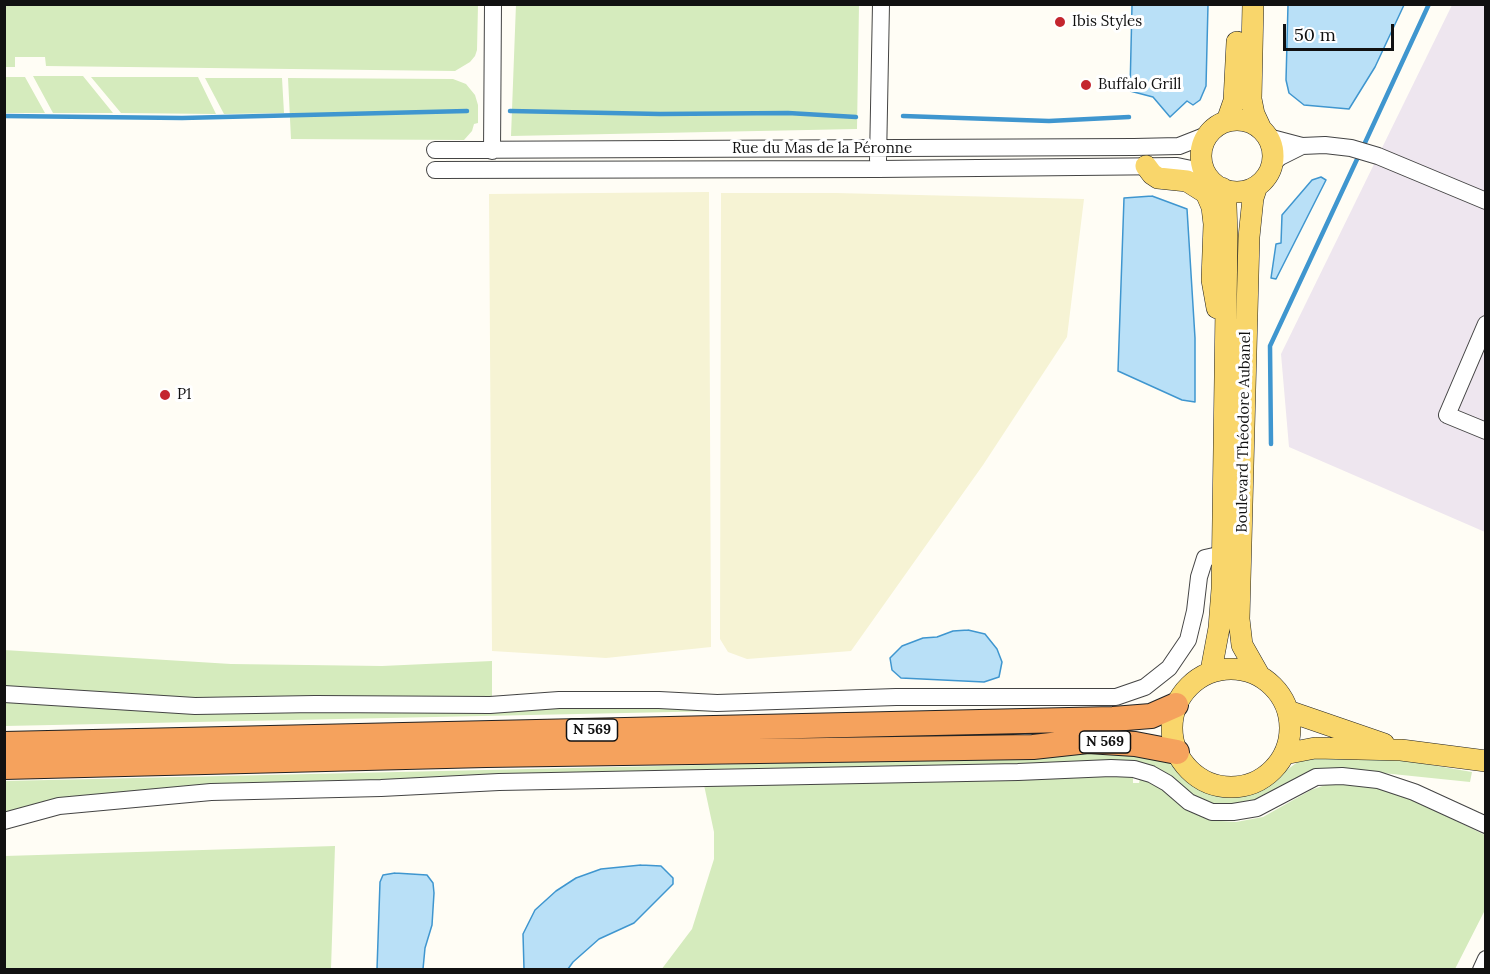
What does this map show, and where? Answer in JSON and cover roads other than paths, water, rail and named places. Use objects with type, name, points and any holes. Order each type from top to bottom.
[{"type":"highway","name":"N 569","points":[[4,744],[1113,719],[1151,716],[1176,705]]},
{"type":"highway","name":"N 569","points":[[4,767],[486,755],[1033,747],[1088,741],[1135,744],[1177,753]]},
{"type":"main road","points":[[1227,121],[1234,100],[1238,4]]},
{"type":"main road","points":[[1253,4],[1251,99],[1254,114],[1273,147],[1272,164],[1265,178],[1257,186],[1236,192],[1214,182],[1201,156],[1207,135],[1216,126],[1227,121],[1245,120],[1264,133]]},
{"type":"main road","points":[[1146,166],[1158,178],[1187,181],[1206,193],[1212,207],[1214,224],[1213,295],[1226,323]]},
{"type":"main road","name":"Boulevard Théodore Aubanel","points":[[1211,671],[1219,628],[1223,554],[1226,323],[1226,205],[1214,182]]},
{"type":"main road","name":"Boulevard Théodore Aubanel","points":[[1257,186],[1251,207],[1249,237],[1239,619],[1242,645],[1259,675]]},
{"type":"main road","points":[[1227,668],[1259,675],[1271,684],[1288,711],[1289,733],[1284,754],[1273,770],[1257,781],[1239,786],[1220,786],[1202,780],[1188,768],[1177,753],[1172,729],[1176,705],[1185,690],[1197,679],[1211,671],[1227,668]]},
{"type":"main road","points":[[1288,711],[1401,750]]},
{"type":"main road","points":[[1284,754],[1315,748],[1401,750],[1485,761]]},
{"type":"street","points":[[492,151],[493,4]]},
{"type":"street","points":[[878,170],[881,4]]},
{"type":"street","points":[[1264,133],[1302,146],[1325,145],[1351,148],[1378,156],[1485,201]]},
{"type":"street","name":"Rue du Mas de la Péronne","points":[[435,150],[1179,146],[1207,135]]},
{"type":"street","points":[[1272,164],[1302,146]]},
{"type":"street","name":"Rue du Mas de la Péronne","points":[[435,170],[878,170],[1146,166],[1186,167],[1214,182]]},
{"type":"street","points":[[1485,324],[1448,415],[1485,431]]},
{"type":"street","points":[[4,694],[195,706],[490,705],[559,700],[659,700],[717,703],[986,696],[1116,697],[1145,687],[1169,668],[1188,640],[1195,611],[1199,578],[1205,558],[1223,554]]},
{"type":"street","points":[[4,821],[59,806],[211,792],[381,788],[499,782],[1111,768],[1151,774],[1167,783],[1189,802],[1212,812],[1233,812],[1257,808],[1316,777],[1378,780],[1413,792],[1485,825]]},
{"type":"street","points":[[1481,969],[1485,958]]},
{"type":"water","points":[[1132,5],[1208,5],[1206,86],[1200,100],[1193,105],[1187,101],[1170,117],[1153,97],[1130,91]]},
{"type":"water","points":[[1288,5],[1404,5],[1375,67],[1349,109],[1304,105],[1289,93],[1286,80]]},
{"type":"water","points":[[1321,177],[1326,180],[1276,279],[1271,278],[1276,244],[1281,243],[1282,215],[1312,180]]},
{"type":"water","points":[[1152,196],[1187,209],[1195,338],[1195,402],[1182,400],[1118,371],[1124,198]]},
{"type":"water","points":[[968,630],[985,634],[997,649],[1002,662],[999,677],[984,682],[901,678],[892,670],[890,658],[902,646],[923,638]]},
{"type":"water","points":[[641,865],[661,866],[673,878],[673,884],[634,923],[599,939],[568,969],[524,969],[523,934],[535,910],[556,891],[576,878],[601,869]]},
{"type":"water","points":[[395,873],[427,875],[433,883],[432,925],[425,948],[423,969],[377,969],[380,882],[383,875]]},
{"type":"waterway","points":[[1363,147],[1429,4]]},
{"type":"waterway","points":[[4,116],[182,118],[467,111]]},
{"type":"waterway","points":[[510,111],[660,114],[788,113],[856,117]]},
{"type":"waterway","points":[[903,116],[1049,121],[1129,117]]},
{"type":"waterway","points":[[1271,444],[1270,346],[1359,155]]},
{"type":"place","name":"Ibis Styles","points":[[1060,22]]},
{"type":"place","name":"Buffalo Grill","points":[[1086,85]]},
{"type":"place","name":"P1","points":[[165,395]]}]
